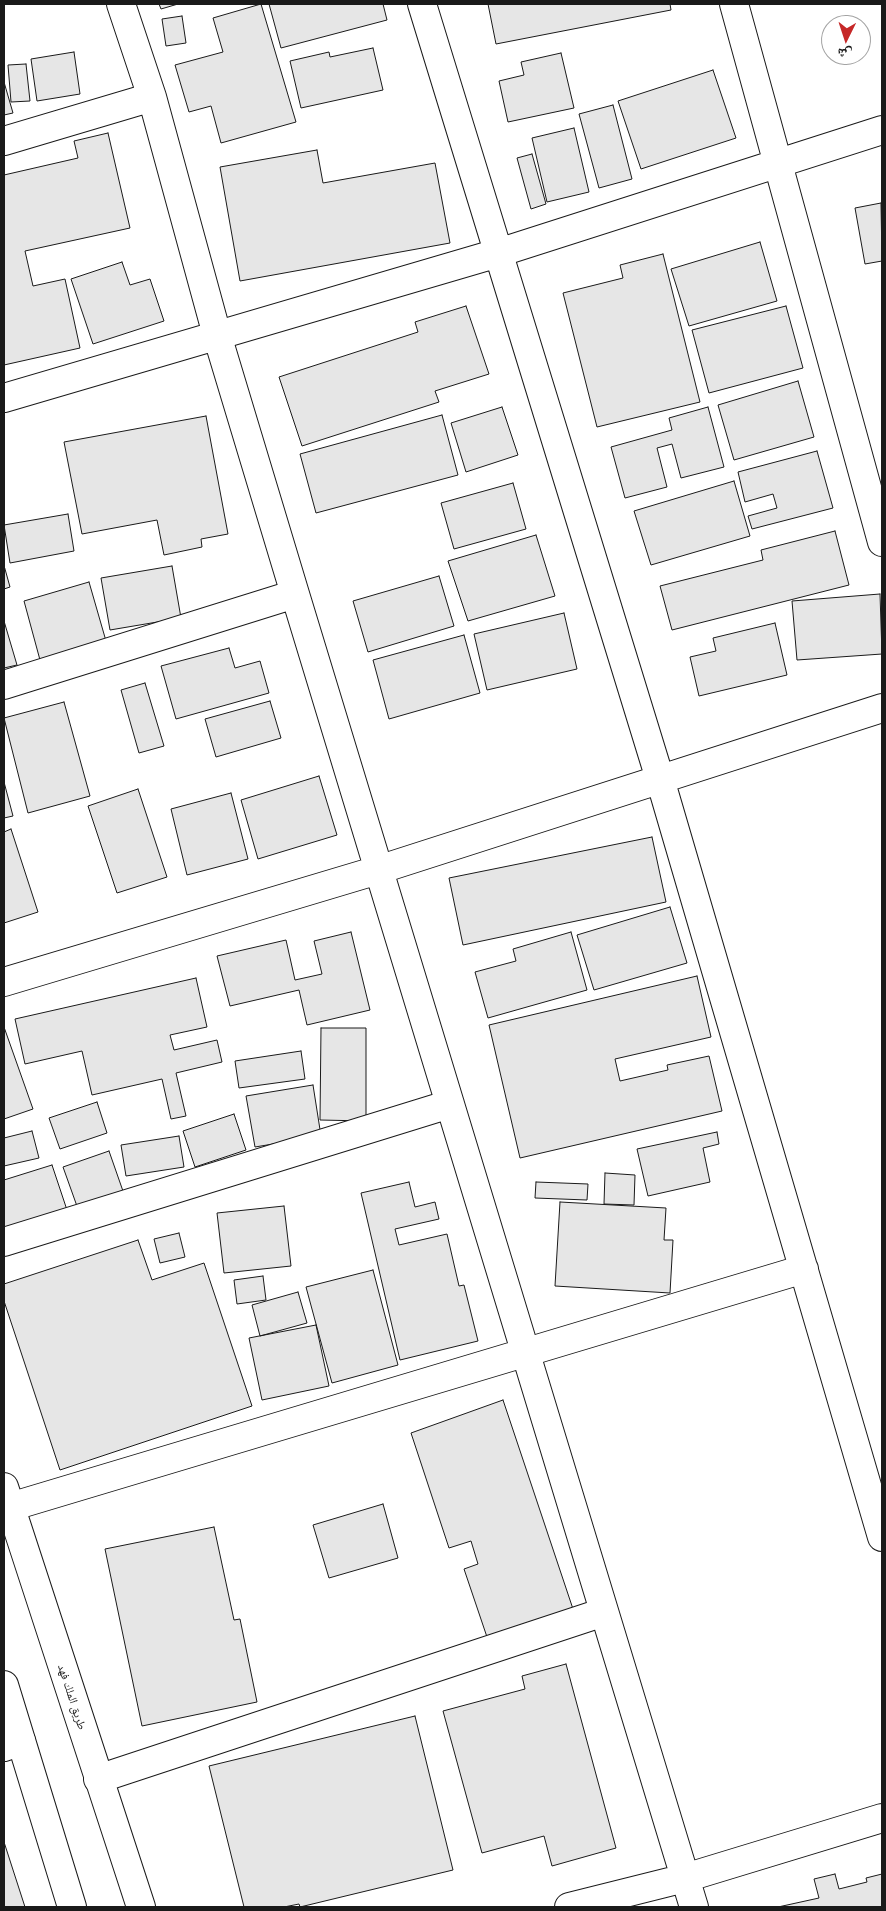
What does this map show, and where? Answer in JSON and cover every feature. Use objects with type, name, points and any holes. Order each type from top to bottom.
[{"type":"main road","points":[[121,4],[152,97],[217,335],[378,870],[694,1907]]},
{"type":"main road","points":[[422,4],[660,779],[882,1537]]},
{"type":"main road","points":[[734,4],[882,542]]},
{"type":"main road","points":[[4,141],[152,97]]},
{"type":"main road","points":[[4,398],[498,253],[882,130]]},
{"type":"main road","points":[[4,685],[295,594]]},
{"type":"main road","points":[[4,982],[378,870],[882,708]]},
{"type":"main road","points":[[4,1242],[450,1104]]},
{"type":"main road","points":[[7,1497],[525,1352],[804,1269]]},
{"type":"main road","name":"طريق الملك فهد","points":[[7,1497],[141,1907]]},
{"type":"main road","points":[[98,1779],[604,1612]]},
{"type":"main road","points":[[4,1685],[13,1744],[72,1907]]},
{"type":"main road","points":[[569,1907],[685,1878],[882,1818]]},
{"type":"building","points":[[159,4],[178,4],[161,9]]},
{"type":"building","points":[[261,4],[296,122],[221,143],[211,106],[189,112],[175,65],[223,52],[213,18]]},
{"type":"building","points":[[269,4],[383,4],[387,20],[281,48]]},
{"type":"building","points":[[488,4],[670,4],[671,10],[496,44]]},
{"type":"building","points":[[182,16],[186,43],[166,46],[162,19]]},
{"type":"building","points":[[373,48],[383,90],[301,108],[290,61],[329,52],[330,57]]},
{"type":"building","points":[[74,52],[80,94],[37,101],[31,59]]},
{"type":"building","points":[[561,53],[574,108],[508,122],[499,81],[524,75],[521,62]]},
{"type":"building","points":[[26,64],[30,101],[11,102],[8,65]]},
{"type":"building","points":[[713,70],[736,138],[641,169],[618,101]]},
{"type":"building","points":[[4,82],[13,113],[4,115]]},
{"type":"building","points":[[613,105],[632,179],[599,188],[579,114]]},
{"type":"building","points":[[574,128],[589,192],[547,202],[532,138]]},
{"type":"building","points":[[108,133],[130,228],[25,251],[33,286],[65,279],[80,348],[4,365],[4,175],[78,158],[74,141]]},
{"type":"building","points":[[317,150],[323,183],[435,163],[450,243],[240,281],[220,167]]},
{"type":"building","points":[[532,154],[546,204],[531,209],[517,158]]},
{"type":"building","points":[[881,203],[882,261],[865,264],[855,208]]},
{"type":"building","points":[[760,242],[777,301],[689,326],[671,269]]},
{"type":"building","points":[[663,254],[700,402],[597,427],[563,293],[623,278],[620,265]]},
{"type":"building","points":[[122,262],[130,285],[150,279],[164,321],[93,344],[71,279]]},
{"type":"building","points":[[466,306],[489,374],[435,391],[439,402],[302,446],[279,377],[418,332],[415,322]]},
{"type":"building","points":[[786,306],[803,368],[709,393],[692,330]]},
{"type":"building","points":[[798,381],[814,437],[734,460],[718,405]]},
{"type":"building","points":[[502,407],[518,455],[466,472],[451,423]]},
{"type":"building","points":[[708,407],[724,467],[681,478],[672,444],[657,448],[667,487],[625,498],[611,447],[672,430],[669,418]]},
{"type":"building","points":[[442,415],[458,475],[316,513],[300,454]]},
{"type":"building","points":[[206,416],[228,534],[201,539],[202,547],[164,555],[157,520],[82,534],[64,442]]},
{"type":"building","points":[[817,451],[833,508],[752,529],[748,516],[777,508],[773,494],[745,502],[738,472]]},
{"type":"building","points":[[734,481],[750,536],[651,565],[634,511]]},
{"type":"building","points":[[513,483],[526,529],[454,549],[441,503]]},
{"type":"building","points":[[68,514],[74,551],[10,563],[4,525]]},
{"type":"building","points":[[835,531],[849,585],[672,630],[660,586],[763,560],[761,550]]},
{"type":"building","points":[[536,535],[555,596],[468,621],[448,561]]},
{"type":"building","points":[[172,566],[181,618],[110,630],[101,578]]},
{"type":"building","points":[[4,570],[10,587],[4,589]]},
{"type":"building","points":[[439,576],[454,626],[368,652],[353,601]]},
{"type":"building","points":[[89,582],[106,641],[40,660],[24,601]]},
{"type":"building","points":[[880,594],[882,654],[797,660],[792,601]]},
{"type":"building","points":[[564,613],[577,669],[487,690],[474,634]]},
{"type":"building","points":[[4,621],[17,665],[4,668]]},
{"type":"building","points":[[775,623],[787,675],[699,696],[690,657],[716,651],[713,638]]},
{"type":"building","points":[[464,635],[480,693],[389,719],[373,660]]},
{"type":"building","points":[[229,648],[235,668],[260,661],[269,693],[176,719],[161,666]]},
{"type":"building","points":[[145,683],[164,746],[139,753],[121,690]]},
{"type":"building","points":[[270,701],[281,738],[216,757],[205,719]]},
{"type":"building","points":[[64,702],[90,796],[28,813],[4,718]]},
{"type":"building","points":[[319,776],[337,835],[258,859],[241,800]]},
{"type":"building","points":[[4,782],[13,816],[4,818]]},
{"type":"building","points":[[138,789],[167,877],[117,893],[88,806]]},
{"type":"building","points":[[231,793],[248,859],[187,875],[171,809]]},
{"type":"building","points":[[11,829],[38,912],[4,923],[4,832]]},
{"type":"building","points":[[652,837],[666,902],[463,945],[449,878]]},
{"type":"building","points":[[670,907],[687,963],[594,990],[577,935]]},
{"type":"building","points":[[351,932],[370,1010],[307,1025],[299,990],[230,1006],[217,956],[286,940],[295,980],[322,974],[314,941]]},
{"type":"building","points":[[571,932],[587,990],[488,1018],[475,972],[516,961],[513,949]]},
{"type":"building","points":[[697,976],[711,1037],[615,1059],[620,1081],[668,1070],[667,1065],[709,1056],[722,1111],[520,1158],[489,1025]]},
{"type":"building","points":[[196,978],[207,1027],[170,1035],[174,1050],[217,1040],[222,1062],[176,1073],[186,1116],[171,1119],[162,1079],[92,1095],[82,1051],[25,1064],[15,1019]]},
{"type":"building","points":[[4,1027],[33,1109],[4,1119]]},
{"type":"building","points":[[321,1028],[366,1028],[366,1121],[320,1120]]},
{"type":"building","points":[[301,1051],[305,1079],[239,1088],[235,1061]]},
{"type":"building","points":[[313,1085],[321,1136],[255,1147],[246,1096]]},
{"type":"building","points":[[97,1102],[107,1133],[60,1149],[49,1118]]},
{"type":"building","points":[[234,1114],[246,1150],[195,1167],[183,1131]]},
{"type":"building","points":[[32,1131],[39,1158],[4,1166],[4,1138]]},
{"type":"building","points":[[717,1132],[719,1144],[703,1148],[710,1182],[648,1196],[637,1149]]},
{"type":"building","points":[[179,1136],[184,1167],[126,1176],[121,1145]]},
{"type":"building","points":[[109,1151],[124,1194],[78,1209],[63,1167]]},
{"type":"building","points":[[52,1165],[68,1213],[4,1234],[4,1180]]},
{"type":"building","points":[[605,1173],[635,1175],[634,1205],[604,1204]]},
{"type":"building","points":[[409,1182],[415,1207],[435,1202],[439,1219],[395,1229],[399,1245],[447,1234],[459,1286],[464,1285],[478,1341],[400,1360],[361,1193]]},
{"type":"building","points":[[536,1182],[588,1184],[587,1200],[535,1198]]},
{"type":"building","points":[[560,1202],[666,1208],[664,1240],[673,1240],[670,1293],[555,1286]]},
{"type":"building","points":[[284,1206],[291,1266],[224,1273],[217,1213]]},
{"type":"building","points":[[179,1233],[185,1257],[160,1263],[154,1239]]},
{"type":"building","points":[[138,1240],[152,1280],[204,1263],[252,1406],[60,1470],[4,1301],[4,1284]]},
{"type":"building","points":[[373,1270],[398,1365],[332,1383],[306,1287]]},
{"type":"building","points":[[263,1276],[266,1300],[237,1304],[234,1280]]},
{"type":"building","points":[[298,1292],[307,1323],[260,1336],[252,1305]]},
{"type":"building","points":[[316,1325],[329,1386],[262,1400],[249,1338]]},
{"type":"building","points":[[503,1400],[574,1612],[488,1640],[464,1569],[478,1564],[471,1541],[449,1548],[411,1433]]},
{"type":"building","points":[[383,1504],[398,1558],[329,1578],[313,1525]]},
{"type":"building","points":[[214,1527],[234,1620],[240,1619],[257,1702],[142,1726],[105,1549]]},
{"type":"building","points":[[566,1664],[616,1848],[552,1866],[544,1836],[482,1853],[443,1711],[525,1689],[522,1676]]},
{"type":"building","points":[[415,1716],[453,1870],[300,1907],[299,1904],[284,1907],[244,1907],[209,1766]]},
{"type":"building","points":[[4,1842],[25,1907],[4,1907]]},
{"type":"building","points":[[835,1874],[839,1889],[867,1882],[866,1878],[882,1874],[882,1907],[778,1907],[819,1898],[814,1879]]}]
